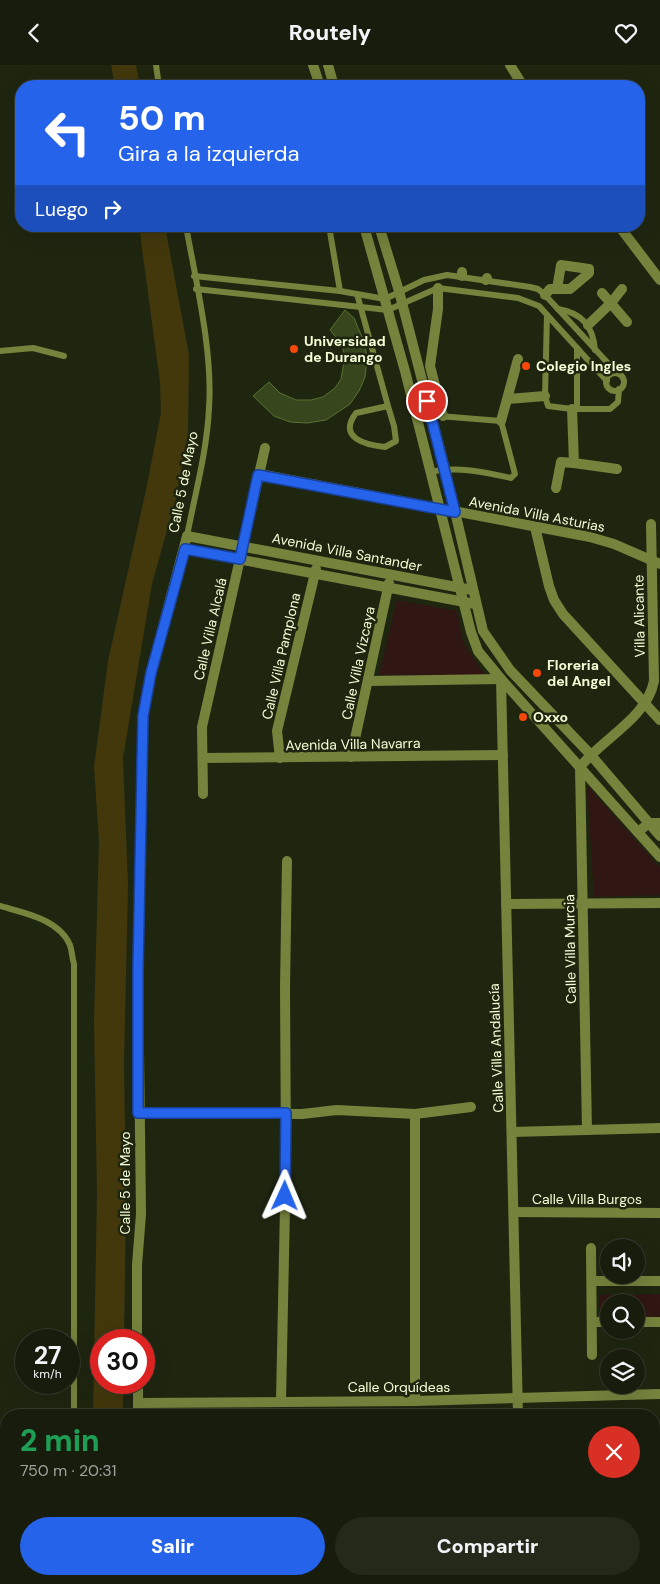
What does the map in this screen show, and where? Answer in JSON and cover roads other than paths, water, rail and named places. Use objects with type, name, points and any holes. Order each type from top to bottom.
[{"type":"street","points":[[313,65],[318,80]]},
{"type":"street","points":[[328,65],[332,80]]},
{"type":"street","points":[[510,65],[519,80]]},
{"type":"street","points":[[366,232],[405,371],[463,603],[478,651],[660,857]]},
{"type":"street","points":[[381,232],[399,291],[445,469],[475,604],[483,631],[510,671],[590,754],[660,836]]},
{"type":"street","points":[[624,232],[660,280]]},
{"type":"street","points":[[438,288],[438,309],[430,366],[443,416]]},
{"type":"street","points":[[545,295],[550,289],[557,289]]},
{"type":"street","points":[[588,325],[611,303],[622,289]]},
{"type":"street","points":[[602,293],[627,321]]},
{"type":"street","points":[[500,421],[508,399],[518,359]]},
{"type":"street","points":[[508,399],[545,396]]},
{"type":"street","points":[[574,409],[574,463]]},
{"type":"street","name":"Calle Villa Alcalá","points":[[203,794],[202,727],[265,449]]},
{"type":"street","points":[[556,488],[557,462],[617,469]]},
{"type":"street","name":"Avenida Villa Asturias","points":[[258,475],[606,541],[656,562]]},
{"type":"street","name":"Villa Alicante","points":[[645,705],[654,681],[656,562],[651,524]]},
{"type":"street","points":[[535,527],[554,600],[563,614],[660,720]]},
{"type":"street","name":"Avenida Villa Santander","points":[[187,536],[472,590]]},
{"type":"street","name":"Calle 5 de Mayo","points":[[137,1329],[141,1214],[138,1113],[138,969],[143,716],[151,673],[187,536]]},
{"type":"street","points":[[185,549],[475,604]]},
{"type":"street","name":"Calle Villa Pamplona","points":[[280,759],[278,731],[317,561]]},
{"type":"street","name":"Calle Villa Vizcaya","points":[[351,757],[391,575]]},
{"type":"street","points":[[368,681],[501,679],[510,671]]},
{"type":"street","name":"Calle Villa Andalucía","points":[[501,679],[518,1409]]},
{"type":"street","points":[[580,767],[590,754],[645,705]]},
{"type":"street","name":"Avenida Villa Navarra","points":[[203,758],[280,759],[503,755]]},
{"type":"street","name":"Calle Villa Murcia","points":[[580,767],[587,1130]]},
{"type":"street","points":[[638,832],[649,823],[660,823]]},
{"type":"street","points":[[281,1401],[286,1113],[287,861]]},
{"type":"street","points":[[506,904],[660,903]]},
{"type":"street","points":[[138,1113],[302,1114],[337,1110],[415,1114],[471,1107]]},
{"type":"street","points":[[415,1114],[415,1401]]},
{"type":"street","points":[[512,1132],[660,1128]]},
{"type":"street","name":"Calle Villa Burgos","points":[[514,1212],[660,1213]]},
{"type":"street","points":[[591,1248],[592,1355]]},
{"type":"street","points":[[592,1281],[660,1281]]},
{"type":"street","points":[[592,1322],[600,1322]]},
{"type":"street","points":[[645,1322],[660,1322]]},
{"type":"street","points":[[138,1394],[138,1409]]},
{"type":"street","name":"Calle Orquídeas","points":[[138,1403],[415,1401],[660,1394]]},
{"type":"lane","points":[[156,65],[159,80]]},
{"type":"lane","name":"Calle 5 de Mayo","points":[[187,232],[205,346],[210,406],[187,536]]},
{"type":"lane","points":[[330,232],[340,291]]},
{"type":"lane","points":[[194,276],[340,291],[385,299],[399,291],[437,276],[462,274],[538,289],[624,380],[615,407],[574,409],[548,406],[545,396],[547,315]]},
{"type":"lane","points":[[460,290],[462,274]]},
{"type":"lane","points":[[437,276],[438,288]]},
{"type":"lane","points":[[196,289],[388,310],[438,288],[530,301],[547,315],[607,381],[609,388],[620,389]]},
{"type":"lane","points":[[356,294],[394,425],[396,441],[385,447],[357,440],[352,434],[351,426],[352,418],[356,413],[388,406]]},
{"type":"lane","points":[[558,309],[577,314],[588,325],[596,350]]},
{"type":"lane","points":[[0,351],[19,347],[34,348],[64,356]]},
{"type":"lane","points":[[574,409],[577,348]]},
{"type":"lane","points":[[607,381],[610,375],[617,373]]},
{"type":"lane","points":[[429,472],[445,469],[514,478],[515,474],[500,421],[431,415]]},
{"type":"lane","points":[[0,906],[42,919],[57,930],[70,944],[74,965],[74,1409]]},
{"type":"place","name":"Universidad de Durango","points":[[294,349]]},
{"type":"place","name":"Colegio Ingles","points":[[526,366]]},
{"type":"place","name":"Floreria del Angel","points":[[537,673]]},
{"type":"place","name":"Oxxo","points":[[523,717]]}]
